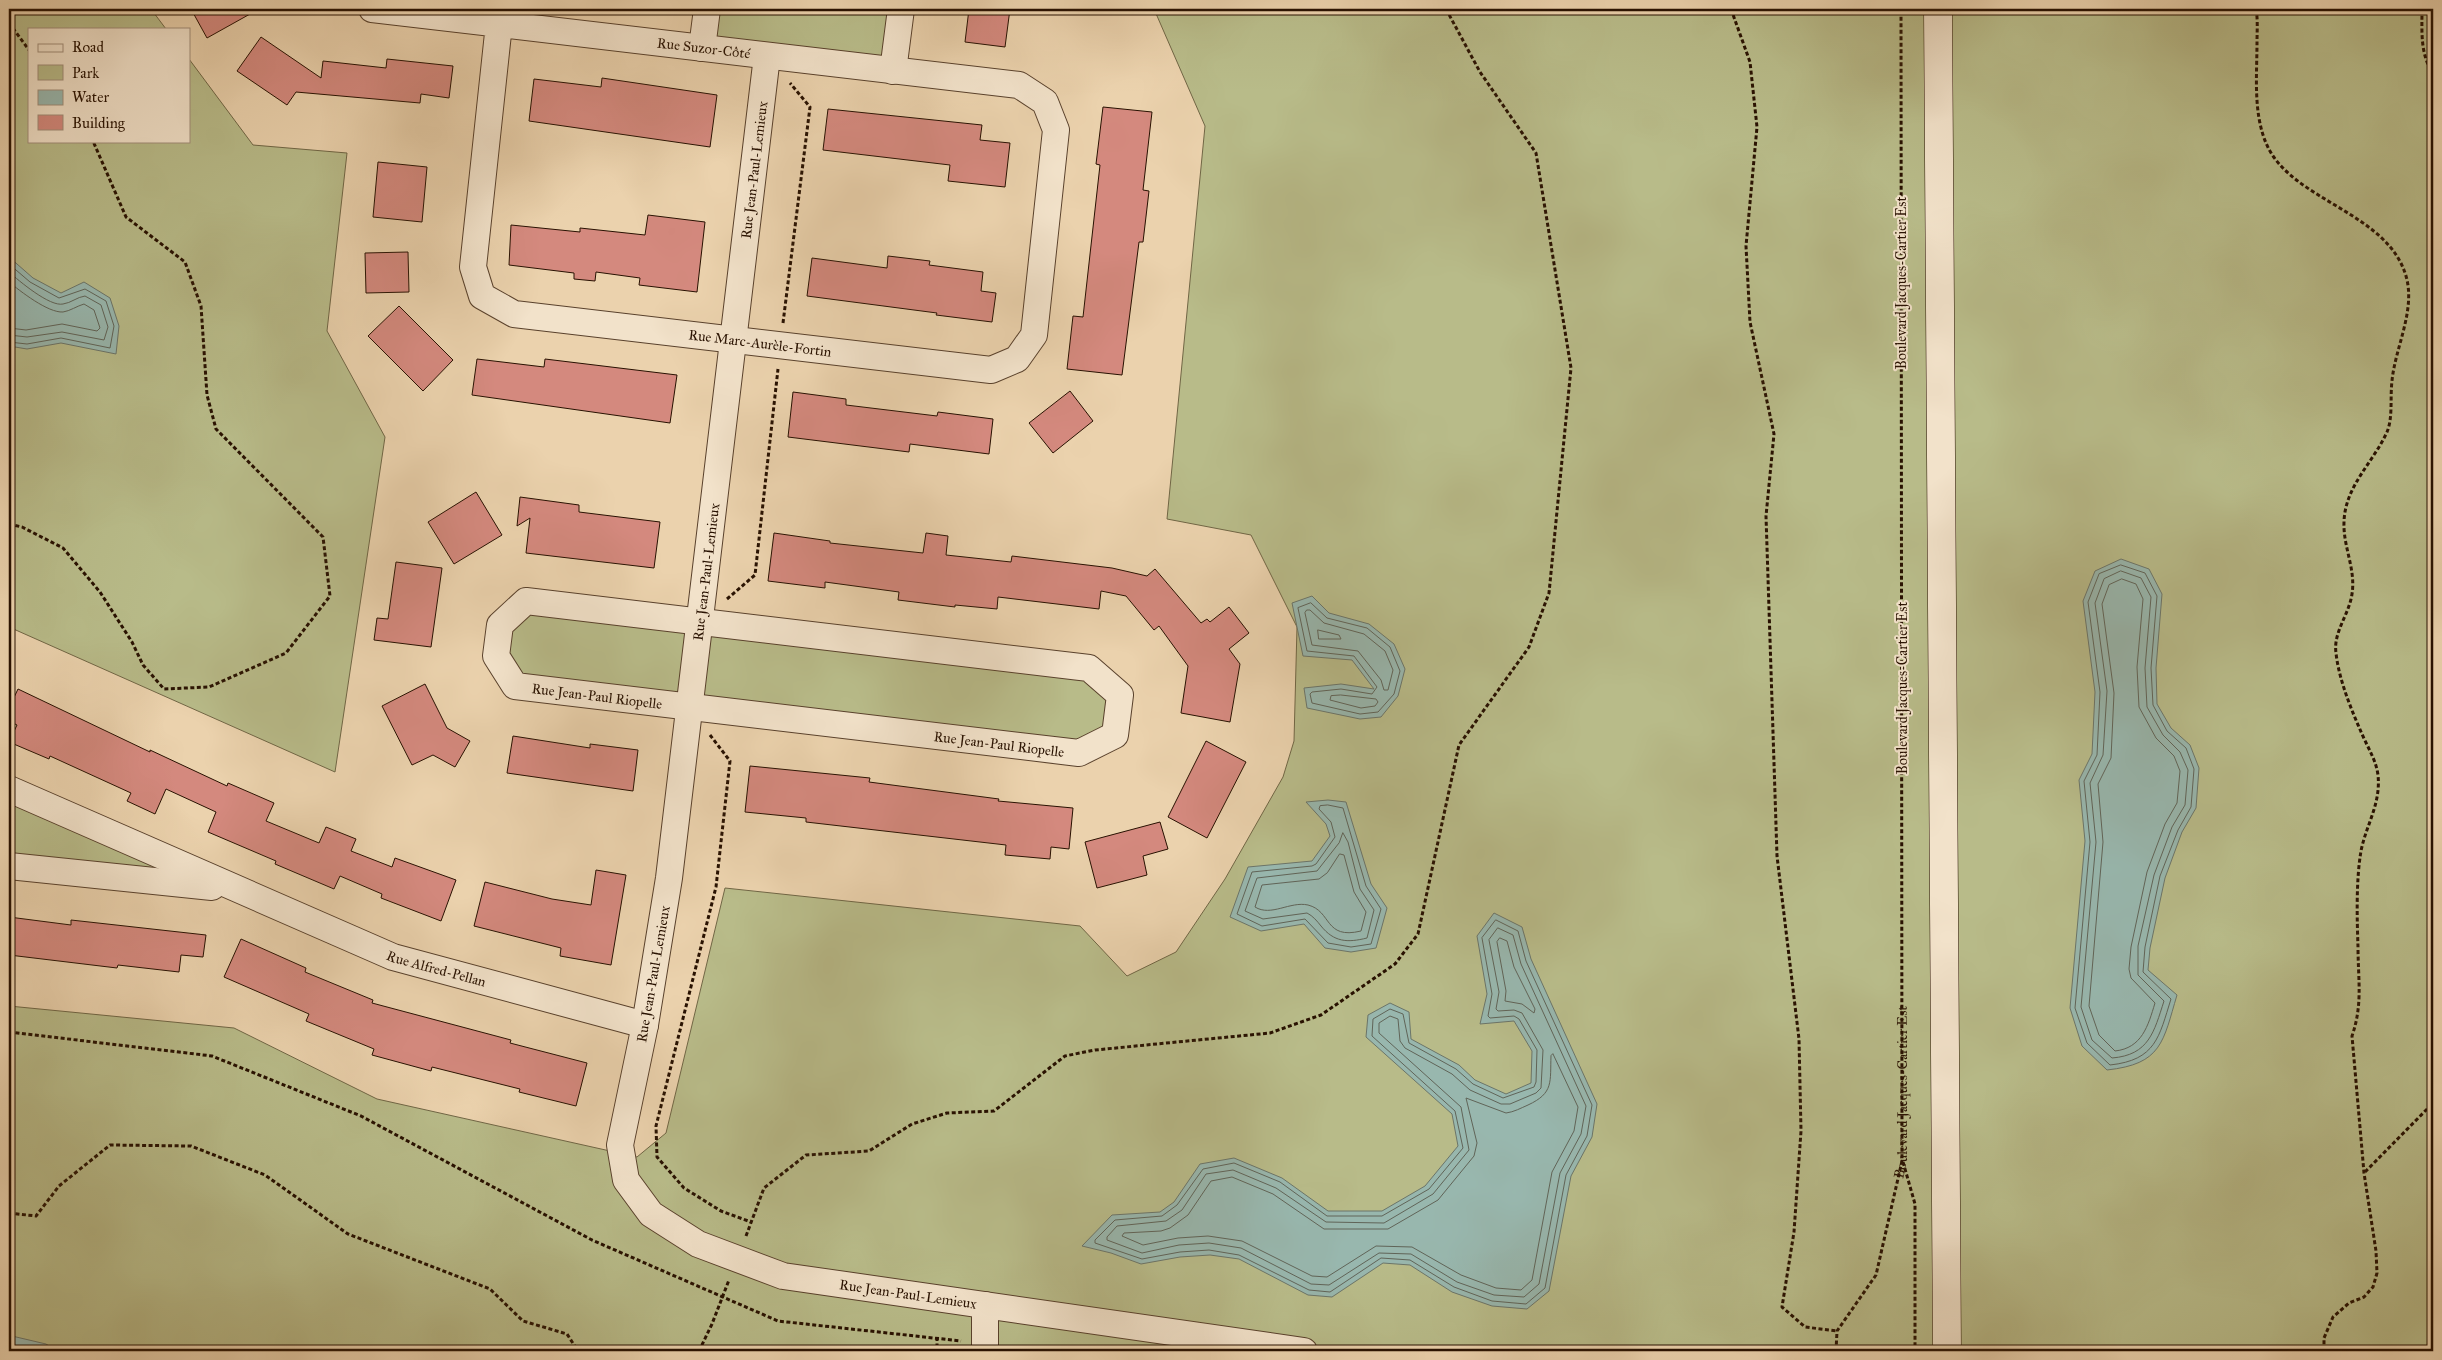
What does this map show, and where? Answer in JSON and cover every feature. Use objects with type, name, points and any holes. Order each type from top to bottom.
[{"type":"main road","points":[[1938,9],[1948,1351]]},
{"type":"street","name":"Rue Suzor-Côté","points":[[382,9],[1018,85]]},
{"type":"street","points":[[702,48],[707,9]]},
{"type":"street","points":[[894,71],[901,9]]},
{"type":"street","name":"Rue Marc-Aurèle-Fortin","points":[[499,24],[473,267],[482,296],[514,314],[733,340],[991,370],[1017,359],[1034,335],[1056,130],[1045,102],[1018,85]]},
{"type":"street","name":"Rue Jean-Paul-Lemieux","points":[[767,56],[669,878],[645,1025],[620,1145],[626,1180],[650,1214],[698,1244],[783,1276],[1304,1351]]},
{"type":"street","name":"Rue Jean-Paul Riopelle","points":[[526,601],[1089,668],[1120,695],[1115,734],[1079,754],[690,708],[515,686],[496,656],[500,625],[526,601]]},
{"type":"street","name":"Rue Alfred-Pellan","points":[[9,790],[235,890],[393,957],[645,1025]]},
{"type":"street","name":"Rue Alfred-Pellan","points":[[9,866],[235,890]]},
{"type":"street","points":[[985,1305],[985,1348]]},
{"type":"path","points":[[764,1188],[806,1155],[869,1151],[912,1124],[947,1113],[994,1111],[1065,1056],[1095,1050],[1270,1033],[1321,1015],[1395,964],[1418,934],[1459,744],[1529,647],[1549,593],[1571,368],[1536,153],[1480,72],[1446,9]]},
{"type":"path","points":[[1731,9],[1750,62],[1757,127],[1746,246],[1750,322],[1774,434],[1766,516],[1777,856],[1800,1039],[1801,1132],[1796,1214],[1782,1307],[1805,1327],[1837,1331],[1836,1351]]},
{"type":"path","name":"Boulevard Jacques-Cartier Est","points":[[1837,1331],[1876,1275],[1902,1161],[1901,9]]},
{"type":"path","points":[[2256,9],[2257,100],[2266,143],[2276,160],[2289,174],[2345,211],[2385,242],[2398,258],[2407,277],[2408,294],[2407,316],[2397,348],[2392,378],[2389,428],[2354,483],[2344,520],[2345,538],[2353,577],[2352,596],[2337,635],[2335,651],[2353,712],[2373,756],[2378,774],[2379,796],[2361,853],[2358,947],[2361,1000],[2358,1019],[2352,1036],[2364,1173],[2376,1251],[2377,1273],[2373,1286],[2364,1297],[2349,1303],[2333,1317],[2324,1338],[2324,1351]]},
{"type":"path","points":[[2422,9],[2422,47],[2425,61],[2433,74]]},
{"type":"path","points":[[9,23],[28,49]]},
{"type":"path","points":[[9,524],[22,527],[63,548],[100,592],[132,642],[143,665],[164,690],[209,687],[286,653],[330,596],[323,538],[216,429],[208,395],[201,306],[185,262],[126,217],[93,142]]},
{"type":"path","points":[[690,708],[730,761],[716,887],[656,1126],[657,1157],[684,1188],[721,1211],[751,1222]]},
{"type":"path","points":[[9,1032],[212,1056],[361,1116],[592,1240],[778,1321],[937,1337],[985,1348],[1021,1351]]},
{"type":"path","points":[[2364,1173],[2433,1103]]},
{"type":"path","points":[[9,1213],[36,1216],[59,1186],[110,1145],[191,1146],[265,1175],[348,1234],[490,1289],[523,1321],[567,1334],[578,1351]]},
{"type":"path","points":[[1902,1161],[1915,1204],[1915,1348],[1918,1351]]},
{"type":"path","points":[[699,1351],[722,1297]]},
{"type":"path","points":[[937,1337],[937,1351]]},
{"type":"green space","points":[[9,9],[151,9],[165,28],[28,28],[28,142],[190,142],[190,60],[253,145],[347,153],[327,331],[385,437],[335,772],[9,627]]},
{"type":"green space","points":[[707,9],[901,9],[893,71],[702,48]]},
{"type":"green space","points":[[1154,9],[2433,9],[2433,1351],[9,1351],[9,1006],[234,1028],[377,1099],[637,1157],[666,1133],[725,888],[1080,926],[1127,976],[1176,952],[1225,879],[1283,777],[1294,741],[1297,627],[1251,535],[1167,519],[1205,126]]},
{"type":"green space","points":[[526,601],[1089,668],[1120,695],[1115,735],[1079,753],[515,686],[500,625]]},
{"type":"green space","points":[[9,789],[235,890],[9,866]]},
{"type":"water","points":[[9,257],[33,278],[61,293],[84,282],[110,298],[119,326],[116,354],[61,343],[27,349],[9,346]]},
{"type":"water","points":[[2121,559],[2149,569],[2162,594],[2156,668],[2157,704],[2171,728],[2190,745],[2199,768],[2196,808],[2182,832],[2165,878],[2150,948],[2148,970],[2177,995],[2168,1026],[2157,1048],[2150,1056],[2125,1067],[2107,1070],[2082,1046],[2070,1008],[2085,841],[2079,780],[2092,754],[2095,692],[2083,601],[2095,571]]},
{"type":"water","points":[[1312,596],[1329,613],[1369,624],[1394,644],[1405,669],[1398,696],[1381,717],[1360,719],[1307,708],[1304,688],[1341,684],[1374,689],[1352,660],[1303,656],[1292,603]]},
{"type":"water","points":[[1328,800],[1346,802],[1371,884],[1387,908],[1376,948],[1351,952],[1325,948],[1304,924],[1261,931],[1230,917],[1248,867],[1312,861],[1330,836],[1326,824],[1306,802]]},
{"type":"water","points":[[1494,913],[1522,927],[1531,959],[1597,1104],[1592,1137],[1571,1176],[1549,1291],[1527,1309],[1492,1306],[1452,1292],[1410,1265],[1383,1263],[1332,1297],[1308,1295],[1239,1259],[1210,1255],[1180,1257],[1141,1264],[1111,1253],[1082,1246],[1112,1215],[1160,1212],[1174,1202],[1200,1164],[1234,1158],[1282,1178],[1328,1211],[1382,1211],[1425,1186],[1458,1146],[1452,1114],[1366,1037],[1368,1015],[1390,1003],[1409,1012],[1411,1039],[1459,1065],[1475,1080],[1506,1094],[1531,1083],[1532,1051],[1514,1021],[1480,1024],[1487,994],[1477,936]]},
{"type":"water","points":[[12,1336],[46,1344],[57,1351],[9,1351],[9,1338]]},
{"type":"building","points":[[191,9],[259,9],[207,38]]},
{"type":"building","points":[[969,9],[1010,9],[1005,47],[965,42]]},
{"type":"building","points":[[261,37],[321,78],[323,61],[386,68],[387,59],[453,66],[449,98],[421,94],[420,103],[296,92],[287,105],[237,71]]},
{"type":"building","points":[[602,78],[717,95],[710,147],[529,121],[534,79],[601,87]]},
{"type":"building","points":[[1103,107],[1152,112],[1143,190],[1149,191],[1143,242],[1139,242],[1122,375],[1067,369],[1073,316],[1083,317],[1100,165],[1096,164]]},
{"type":"building","points":[[828,109],[982,125],[980,140],[1010,143],[1005,187],[948,181],[950,165],[823,150]]},
{"type":"building","points":[[378,162],[427,167],[422,222],[373,217]]},
{"type":"building","points":[[648,215],[705,222],[697,292],[639,285],[640,278],[596,272],[595,281],[574,279],[574,273],[509,265],[511,225],[580,232],[580,228],[645,235]]},
{"type":"building","points":[[408,252],[409,292],[366,293],[365,253]]},
{"type":"building","points":[[888,256],[930,261],[929,265],[983,272],[981,291],[996,293],[992,322],[807,296],[812,258],[887,268]]},
{"type":"building","points":[[399,306],[453,360],[423,391],[368,336]]},
{"type":"building","points":[[477,359],[544,367],[545,359],[677,375],[670,423],[472,395]]},
{"type":"building","points":[[1070,391],[1093,421],[1053,453],[1029,423]]},
{"type":"building","points":[[793,392],[846,399],[846,405],[937,416],[938,412],[993,419],[989,454],[910,444],[909,452],[788,437]]},
{"type":"building","points":[[476,492],[502,535],[454,564],[428,522]]},
{"type":"building","points":[[520,497],[579,505],[579,512],[660,522],[654,568],[526,553],[530,518],[517,526]]},
{"type":"building","points":[[774,533],[830,541],[830,543],[923,553],[926,533],[948,536],[946,555],[1011,562],[1012,556],[1112,568],[1147,576],[1155,569],[1201,623],[1207,619],[1210,622],[1229,607],[1249,633],[1229,649],[1240,664],[1230,722],[1181,713],[1188,666],[1159,626],[1154,630],[1126,596],[1101,591],[1099,609],[998,597],[997,609],[955,605],[955,607],[898,600],[899,592],[825,582],[825,588],[768,581]]},
{"type":"building","points":[[396,562],[442,568],[431,647],[374,640],[377,618],[388,619]]},
{"type":"building","points":[[425,684],[447,728],[470,741],[455,767],[433,755],[412,765],[382,706]]},
{"type":"building","points":[[18,689],[150,752],[150,750],[227,786],[228,783],[274,803],[266,821],[319,843],[326,827],[356,839],[351,851],[392,867],[395,858],[456,880],[441,921],[381,898],[382,894],[340,876],[334,889],[275,864],[276,861],[208,832],[216,812],[166,789],[155,814],[127,801],[131,793],[50,756],[49,759],[9,742],[17,725],[9,721],[9,708]]},
{"type":"building","points":[[513,736],[590,748],[590,744],[638,750],[633,791],[507,773]]},
{"type":"building","points":[[1206,741],[1246,762],[1207,838],[1168,817]]},
{"type":"building","points":[[750,766],[870,778],[869,782],[999,799],[998,801],[1073,808],[1069,849],[1051,847],[1050,859],[1005,855],[1006,845],[806,822],[806,818],[745,812]]},
{"type":"building","points":[[1160,822],[1168,849],[1143,856],[1147,875],[1097,888],[1085,842]]},
{"type":"building","points":[[596,870],[626,875],[611,965],[560,956],[561,948],[474,926],[485,882],[552,899],[591,905]]},
{"type":"building","points":[[9,917],[71,925],[71,920],[206,935],[203,957],[181,955],[179,972],[118,965],[117,968],[9,955]]},
{"type":"building","points":[[241,939],[306,968],[305,972],[373,1000],[372,1003],[511,1040],[510,1043],[587,1063],[576,1106],[519,1092],[520,1089],[432,1067],[431,1071],[372,1055],[374,1049],[306,1021],[309,1014],[224,977]]}]
